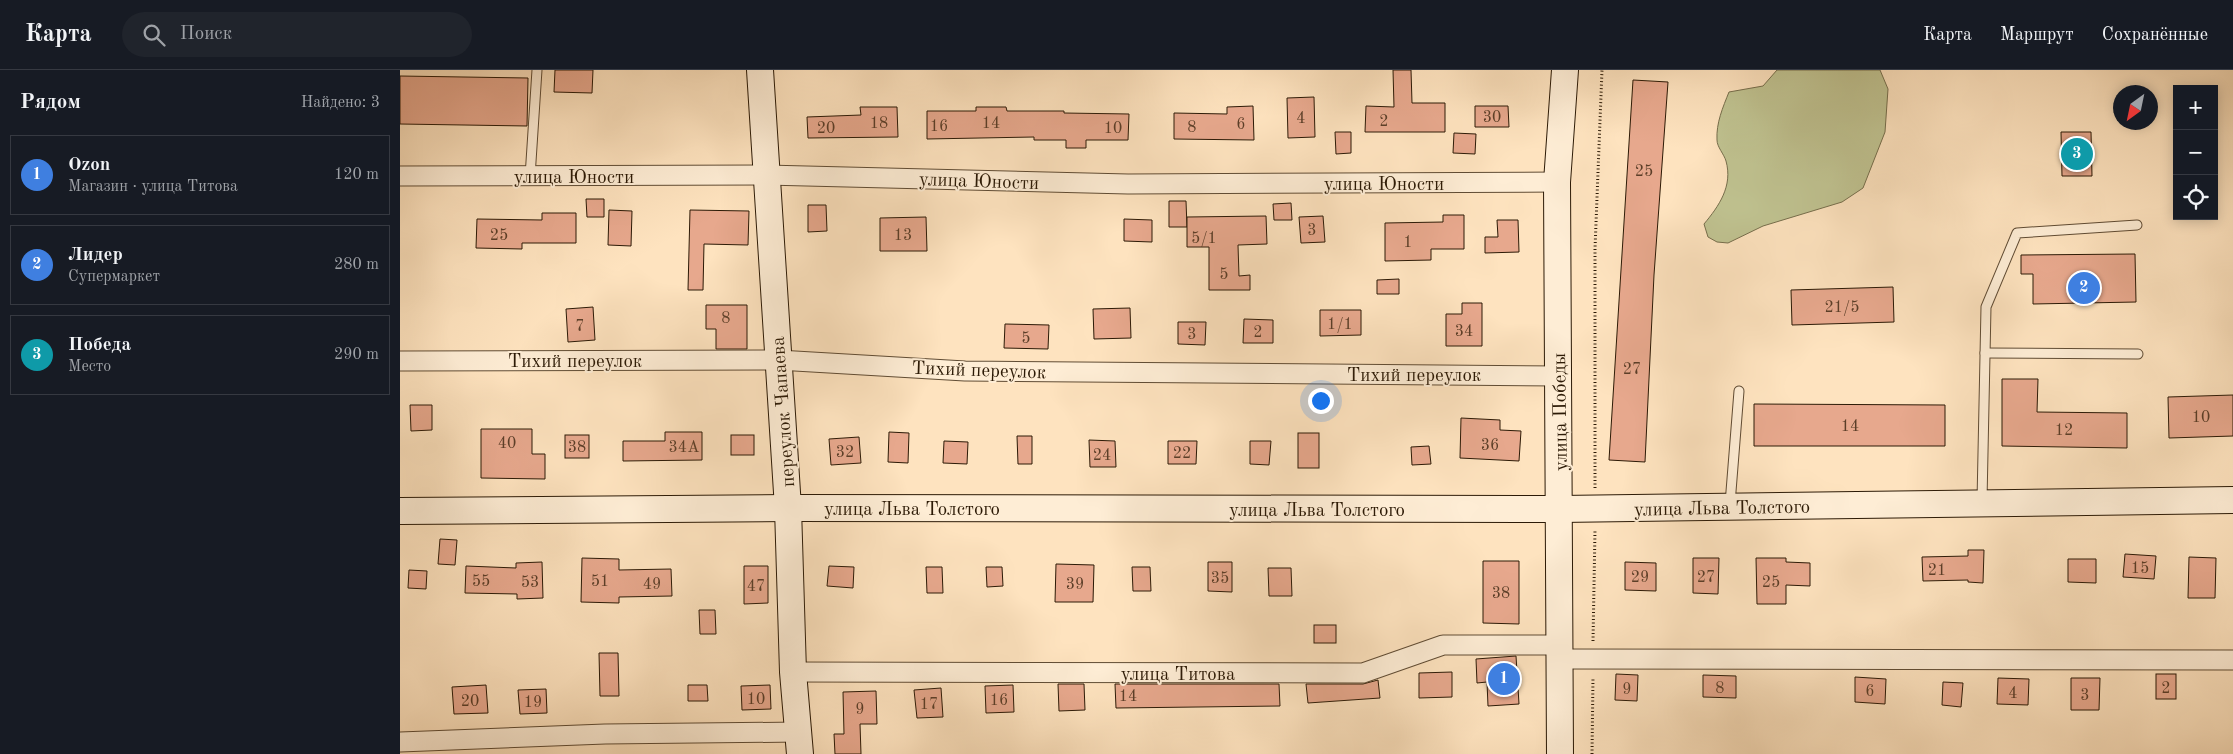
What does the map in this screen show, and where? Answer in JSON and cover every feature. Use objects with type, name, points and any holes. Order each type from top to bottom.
[{"type":"street","name":"переулок Чапаева","points":[[760,70],[788,508],[793,672],[799,743]]},
{"type":"street","name":"улица Победы","points":[[1560,754],[1557,182],[1565,70]]},
{"type":"street","name":"улица Юности","points":[[400,176],[766,175],[1128,184],[1557,182]]},
{"type":"street","name":"Тихий переулок","points":[[400,361],[778,360],[965,371],[1559,376]]},
{"type":"street","name":"улица Льва Толстого","points":[[400,510],[788,508],[1595,509],[2233,500]]},
{"type":"street","name":"улица Титова","points":[[793,672],[1363,673],[1444,645],[1558,652],[1593,659],[2233,660]]},
{"type":"street","points":[[400,742],[605,734],[799,743]]},
{"type":"lane","points":[[530,177],[537,70]]},
{"type":"lane","points":[[1982,503],[1986,307],[2017,233],[2137,225]]},
{"type":"lane","points":[[1985,352],[2138,354]]},
{"type":"lane","points":[[1730,507],[1738,391]]},
{"type":"path","points":[[1592,754],[1595,509],[1595,248],[1602,70]]},
{"type":"green space","points":[[1777,70],[1880,70],[1888,89],[1885,132],[1863,188],[1842,202],[1763,226],[1728,243],[1717,242],[1708,237],[1704,224],[1719,203],[1728,179],[1726,161],[1717,140],[1722,109],[1729,92],[1763,86]]},
{"type":"building","points":[[555,70],[593,70],[592,93],[554,92]]},
{"type":"building","points":[[1393,70],[1411,70],[1412,103],[1445,103],[1445,132],[1365,132],[1366,106],[1394,107]]},
{"type":"building","points":[[400,76],[528,78],[527,126],[400,124]]},
{"type":"building","points":[[1633,80],[1668,82],[1654,275],[1645,462],[1609,460]]},
{"type":"building","points":[[1314,97],[1315,137],[1288,138],[1287,98]]},
{"type":"building","points":[[1253,106],[1254,140],[1174,139],[1174,113],[1227,114],[1227,107]]},
{"type":"building","points":[[1475,106],[1508,106],[1509,127],[1475,127]]},
{"type":"building","points":[[860,107],[897,107],[898,137],[808,138],[807,117],[861,115]]},
{"type":"building","points":[[976,107],[1006,107],[1007,111],[1129,114],[1128,140],[1086,140],[1086,148],[1066,148],[1066,140],[1034,140],[1034,137],[927,139],[927,111],[976,111]]},
{"type":"building","points":[[1335,132],[1351,132],[1351,153],[1336,154]]},
{"type":"building","points":[[2061,132],[2091,132],[2092,176],[2062,176]]},
{"type":"building","points":[[1454,133],[1476,134],[1475,154],[1453,153]]},
{"type":"building","points":[[586,199],[604,199],[604,217],[587,217]]},
{"type":"building","points":[[1169,201],[1186,201],[1187,227],[1169,227]]},
{"type":"building","points":[[1291,203],[1292,220],[1274,220],[1273,204]]},
{"type":"building","points":[[808,205],[826,205],[827,231],[808,232]]},
{"type":"building","points":[[609,210],[632,211],[631,246],[608,245]]},
{"type":"building","points":[[690,210],[749,211],[748,245],[704,244],[703,290],[688,290]]},
{"type":"building","points":[[542,213],[576,213],[576,243],[522,243],[522,249],[476,248],[477,219],[542,220]]},
{"type":"building","points":[[1443,215],[1464,215],[1464,249],[1431,249],[1431,260],[1385,261],[1385,223],[1443,222]]},
{"type":"building","points":[[1266,216],[1267,244],[1238,245],[1239,276],[1250,275],[1250,290],[1209,290],[1209,247],[1187,247],[1187,217]]},
{"type":"building","points":[[1323,216],[1325,242],[1301,243],[1299,217]]},
{"type":"building","points":[[926,217],[927,251],[880,251],[880,218]]},
{"type":"building","points":[[1124,219],[1152,220],[1152,242],[1124,241]]},
{"type":"building","points":[[1497,220],[1518,220],[1519,252],[1485,253],[1485,237],[1498,237]]},
{"type":"building","points":[[2135,254],[2136,302],[2033,304],[2033,274],[2021,274],[2021,255]]},
{"type":"building","points":[[1399,279],[1399,294],[1377,294],[1377,280]]},
{"type":"building","points":[[1893,287],[1894,322],[1792,325],[1791,290]]},
{"type":"building","points":[[1462,303],[1482,303],[1482,346],[1446,346],[1446,314],[1462,314]]},
{"type":"building","points":[[706,305],[747,305],[747,349],[716,349],[716,329],[706,329]]},
{"type":"building","points":[[593,307],[595,340],[568,342],[566,309]]},
{"type":"building","points":[[1130,308],[1131,338],[1094,339],[1093,309]]},
{"type":"building","points":[[1320,310],[1361,310],[1361,335],[1320,336]]},
{"type":"building","points":[[1244,319],[1273,320],[1273,343],[1243,343]]},
{"type":"building","points":[[1178,322],[1206,322],[1205,345],[1178,344]]},
{"type":"building","points":[[1005,324],[1049,325],[1048,349],[1004,348]]},
{"type":"building","points":[[2002,379],[2038,379],[2037,412],[2127,413],[2127,448],[2002,446]]},
{"type":"building","points":[[2233,395],[2233,436],[2169,438],[2168,397]]},
{"type":"building","points":[[1754,404],[1945,405],[1945,446],[1754,446]]},
{"type":"building","points":[[410,405],[432,405],[432,430],[411,431]]},
{"type":"building","points":[[1461,418],[1500,420],[1500,430],[1521,431],[1519,461],[1460,458]]},
{"type":"building","points":[[481,429],[532,429],[532,454],[545,454],[545,479],[481,478]]},
{"type":"building","points":[[665,432],[702,432],[702,460],[623,461],[623,441],[665,441]]},
{"type":"building","points":[[889,432],[909,433],[908,463],[888,462]]},
{"type":"building","points":[[1298,433],[1319,433],[1319,468],[1298,468]]},
{"type":"building","points":[[565,435],[589,435],[589,458],[565,458]]},
{"type":"building","points":[[731,435],[754,435],[754,455],[731,455]]},
{"type":"building","points":[[1017,436],[1032,436],[1032,464],[1018,464]]},
{"type":"building","points":[[859,437],[861,463],[831,465],[829,439]]},
{"type":"building","points":[[1089,440],[1115,441],[1116,467],[1090,467]]},
{"type":"building","points":[[944,441],[968,442],[967,464],[943,463]]},
{"type":"building","points":[[1168,441],[1197,441],[1196,464],[1168,464]]},
{"type":"building","points":[[1250,441],[1271,441],[1269,465],[1250,464]]},
{"type":"building","points":[[1429,446],[1431,464],[1412,465],[1411,447]]},
{"type":"building","points":[[440,539],[457,540],[455,565],[438,564]]},
{"type":"building","points":[[1968,550],[1984,550],[1983,583],[1968,582],[1968,580],[1923,581],[1922,557],[1968,556]]},
{"type":"building","points":[[2125,554],[2156,556],[2154,579],[2123,577]]},
{"type":"building","points":[[2189,557],[2216,558],[2215,598],[2188,598]]},
{"type":"building","points":[[582,558],[619,559],[619,570],[671,569],[672,596],[619,597],[619,603],[581,602]]},
{"type":"building","points":[[1693,558],[1719,558],[1718,594],[1693,593]]},
{"type":"building","points":[[1756,558],[1786,558],[1786,562],[1810,563],[1810,586],[1786,585],[1786,604],[1757,604]]},
{"type":"building","points":[[2068,559],[2096,559],[2096,583],[2068,582]]},
{"type":"building","points":[[1483,561],[1519,561],[1519,624],[1483,623]]},
{"type":"building","points":[[542,562],[543,598],[517,599],[517,594],[465,593],[466,566],[516,568],[516,563]]},
{"type":"building","points":[[1208,562],[1232,562],[1232,592],[1208,591]]},
{"type":"building","points":[[1625,562],[1656,563],[1656,591],[1625,590]]},
{"type":"building","points":[[1056,564],[1094,565],[1093,602],[1055,602]]},
{"type":"building","points":[[744,566],[768,566],[768,603],[744,604]]},
{"type":"building","points":[[829,566],[854,567],[853,588],[827,586]]},
{"type":"building","points":[[926,567],[942,567],[943,593],[927,593]]},
{"type":"building","points":[[986,567],[1002,567],[1003,586],[987,587]]},
{"type":"building","points":[[1132,567],[1150,567],[1151,591],[1133,591]]},
{"type":"building","points":[[1268,568],[1291,568],[1292,596],[1269,596]]},
{"type":"building","points":[[409,570],[427,571],[426,589],[408,588]]},
{"type":"building","points":[[699,610],[715,610],[716,634],[700,634]]},
{"type":"building","points":[[1314,625],[1336,625],[1336,643],[1314,643]]},
{"type":"building","points":[[599,653],[618,653],[619,696],[600,696]]},
{"type":"building","points":[[1516,656],[1519,704],[1488,706],[1487,682],[1477,683],[1476,659]]},
{"type":"building","points":[[1452,672],[1452,697],[1419,698],[1419,673]]},
{"type":"building","points":[[1616,674],[1638,675],[1637,701],[1615,700]]},
{"type":"building","points":[[2156,674],[2176,674],[2176,699],[2156,699]]},
{"type":"building","points":[[1703,675],[1736,676],[1736,698],[1703,697]]},
{"type":"building","points":[[1855,677],[1886,679],[1885,704],[1855,702]]},
{"type":"building","points":[[1998,678],[2029,679],[2028,705],[1997,704]]},
{"type":"building","points":[[2071,678],[2100,678],[2099,710],[2071,710]]},
{"type":"building","points":[[1378,680],[1380,698],[1308,703],[1306,684],[1363,684]]},
{"type":"building","points":[[1943,682],[1963,683],[1961,707],[1942,705]]},
{"type":"building","points":[[1058,684],[1084,684],[1085,710],[1059,711]]},
{"type":"building","points":[[1115,684],[1279,684],[1280,706],[1116,708]]},
{"type":"building","points":[[486,685],[488,713],[454,714],[452,687]]},
{"type":"building","points":[[688,685],[707,685],[708,701],[688,701]]},
{"type":"building","points":[[770,685],[771,709],[742,710],[741,686]]},
{"type":"building","points":[[1013,685],[1014,712],[986,713],[985,686]]},
{"type":"building","points":[[941,688],[943,717],[917,718],[914,690]]},
{"type":"building","points":[[546,689],[547,713],[520,714],[518,690]]},
{"type":"building","points":[[876,691],[877,724],[860,724],[861,754],[835,754],[834,734],[844,734],[843,692]]},
{"type":"place","name":"Победа","points":[[2077,154]]},
{"type":"place","name":"Лидер","points":[[2084,288]]},
{"type":"place","name":"Ozon","points":[[1504,679]]}]
